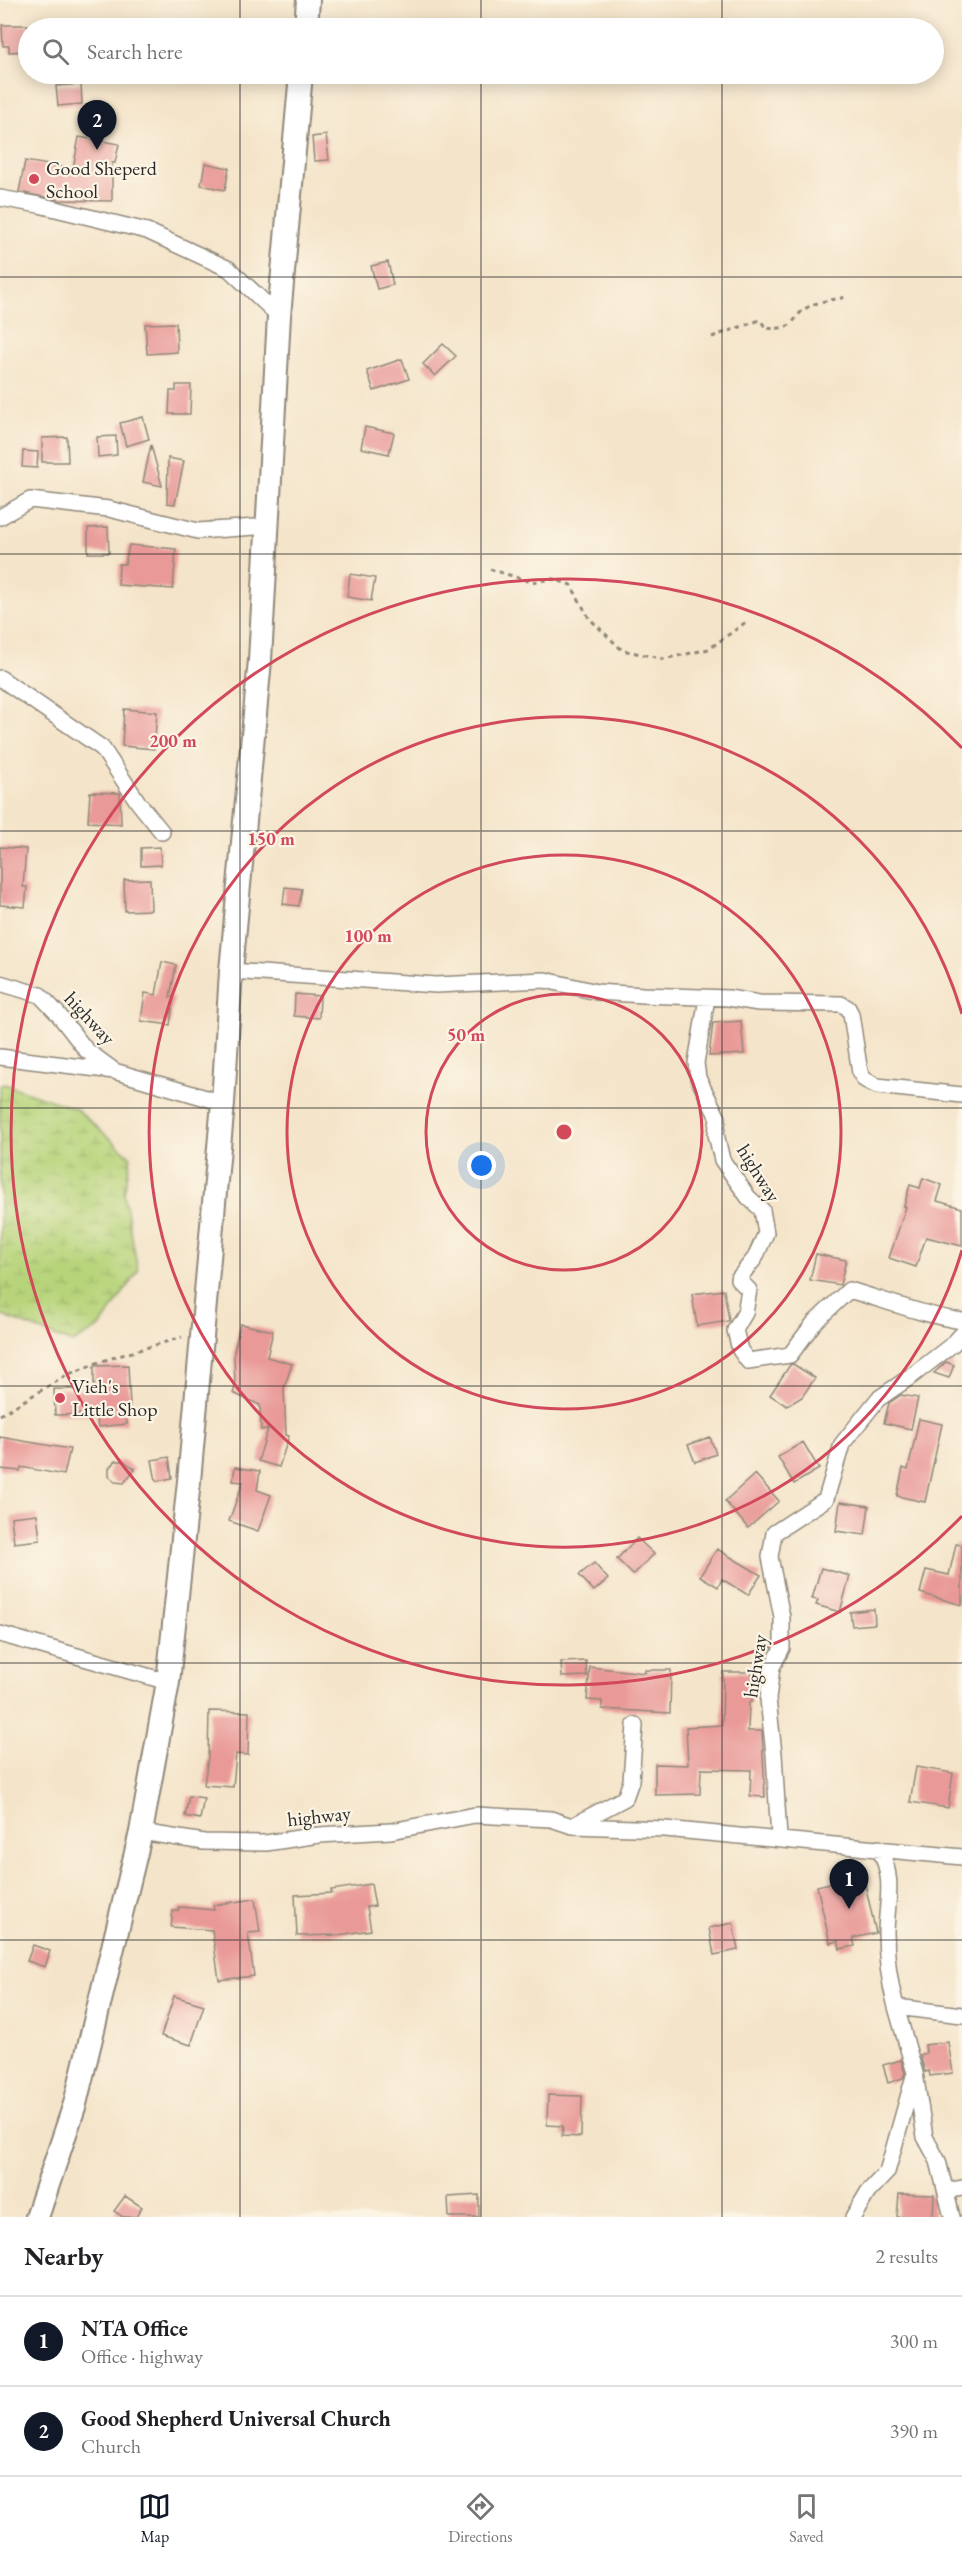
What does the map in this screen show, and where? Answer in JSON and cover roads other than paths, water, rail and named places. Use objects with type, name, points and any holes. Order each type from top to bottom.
[{"type":"main road","points":[[307,18],[308,0]]},
{"type":"main road","points":[[37,2217],[75,2104],[141,1832],[168,1682],[189,1481],[223,1103],[231,971],[260,660],[279,316],[300,84]]},
{"type":"street","points":[[0,198],[147,231],[230,269],[279,316]]},
{"type":"street","points":[[0,517],[30,500],[109,509],[198,531],[269,526]]},
{"type":"street","points":[[0,678],[102,747],[138,802],[162,832]]},
{"type":"street","points":[[231,971],[436,985],[545,980],[597,992],[728,998],[759,1003],[842,1004],[851,1014],[860,1073],[865,1080],[877,1086],[962,1095]]},
{"type":"street","name":"highway","points":[[0,982],[40,995],[86,1050],[114,1071]]},
{"type":"street","name":"highway","points":[[707,998],[696,1063],[698,1078],[718,1118],[716,1134],[722,1160],[748,1197],[762,1210],[766,1233],[755,1258],[738,1279],[749,1290],[745,1313],[735,1330],[740,1350],[748,1361],[790,1355],[814,1323],[849,1290],[889,1301],[932,1317],[962,1321]]},
{"type":"street","name":"highway","points":[[0,1056],[114,1071],[223,1103]]},
{"type":"street","name":"highway","points":[[779,1838],[768,1699],[772,1667],[782,1648],[782,1617],[770,1557],[774,1533],[826,1499],[843,1444],[878,1399],[913,1375],[953,1344],[962,1334]]},
{"type":"street","points":[[0,1634],[168,1682]]},
{"type":"street","points":[[572,1826],[625,1798],[631,1781],[635,1725]]},
{"type":"street","name":"highway","points":[[141,1832],[204,1842],[266,1843],[319,1835],[391,1831],[475,1815],[551,1819],[572,1826],[665,1829],[779,1838],[962,1857]]},
{"type":"street","points":[[879,1848],[887,1865],[890,1887],[886,1931],[888,1977],[915,2073],[925,2137],[938,2161],[952,2217]]},
{"type":"street","points":[[897,2007],[962,2015]]},
{"type":"street","points":[[852,2217],[868,2192],[887,2172],[915,2073]]},
{"type":"street","points":[[946,2192],[962,2188]]},
{"type":"place","name":"Good Shepherd Universal Church","points":[[97,150]]},
{"type":"place","name":"Good Sheperd School","points":[[34,179]]},
{"type":"place","name":"Vieh's Little Shop","points":[[60,1398]]},
{"type":"place","name":"NTA Office","points":[[849,1909]]}]
